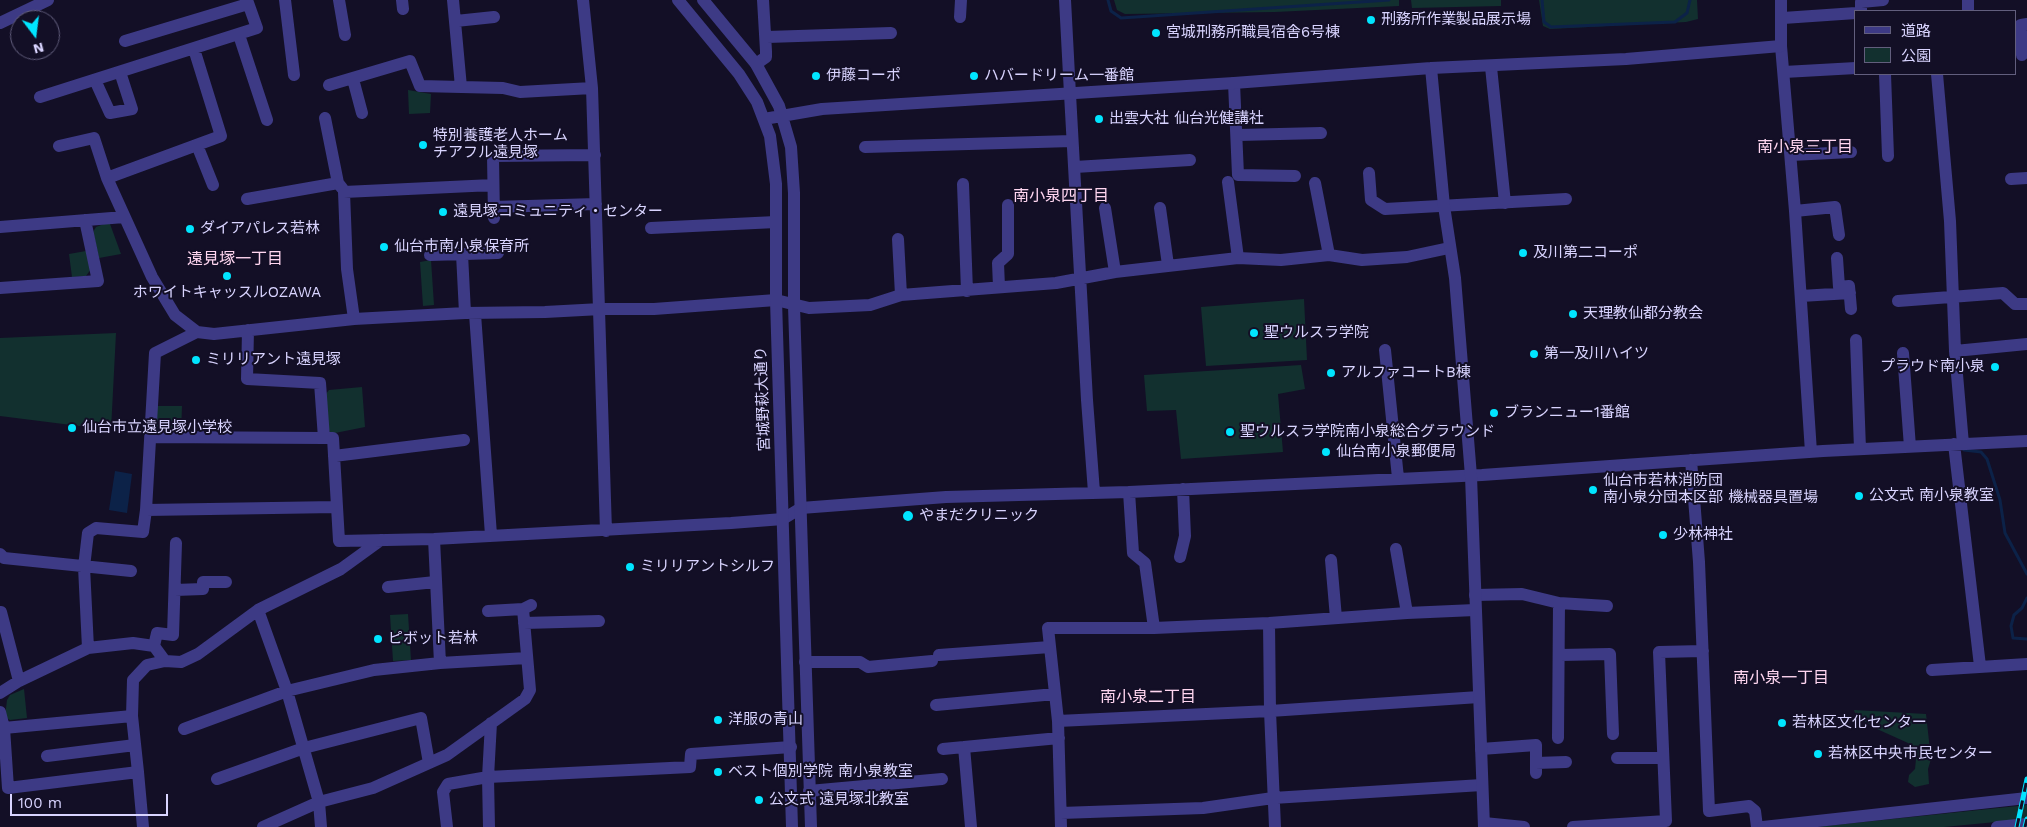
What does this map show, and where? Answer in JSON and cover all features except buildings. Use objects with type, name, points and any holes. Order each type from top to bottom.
[{"type":"street","points":[[0,23],[48,0]]},
{"type":"street","points":[[285,0],[294,75]]},
{"type":"street","points":[[339,0],[344,35]]},
{"type":"street","points":[[453,0],[461,86]]},
{"type":"street","points":[[583,0],[592,88],[595,155],[606,531]]},
{"type":"street","name":"宮城野萩大通り","points":[[678,0],[740,74],[764,119],[770,136],[776,184],[776,300],[792,827]]},
{"type":"street","points":[[703,0],[756,64],[783,116],[793,166],[794,306],[811,827]]},
{"type":"street","points":[[756,64],[766,57],[767,37],[763,0]]},
{"type":"street","points":[[960,17],[961,0]]},
{"type":"street","points":[[1065,0],[1072,141],[1082,279],[1086,400],[1094,492]]},
{"type":"street","points":[[1781,0],[1781,46],[1791,155],[1811,452]]},
{"type":"street","points":[[1861,10],[1862,2],[1883,0]]},
{"type":"street","points":[[40,97],[257,28],[247,2],[125,41]]},
{"type":"street","points":[[1782,18],[1854,13]]},
{"type":"street","points":[[456,21],[494,18]]},
{"type":"street","points":[[2022,55],[2021,24],[2027,24]]},
{"type":"street","points":[[767,37],[891,33]]},
{"type":"street","points":[[239,35],[267,120]]},
{"type":"street","points":[[764,119],[822,109],[1234,83],[1431,68],[1491,67],[1626,59],[1781,46]]},
{"type":"street","points":[[106,178],[221,136],[194,49]]},
{"type":"street","points":[[329,85],[410,62],[420,86],[503,88],[520,92],[592,88]]},
{"type":"street","points":[[1491,67],[1505,202]]},
{"type":"street","points":[[1431,68],[1444,206],[1455,278],[1471,476],[1484,825],[1524,827]]},
{"type":"street","points":[[1784,72],[1854,68]]},
{"type":"street","points":[[95,80],[110,113],[132,109],[120,72]]},
{"type":"street","points":[[1885,75],[1888,156]]},
{"type":"street","points":[[1937,75],[1950,221],[1959,444],[1980,666]]},
{"type":"street","points":[[353,79],[362,113]]},
{"type":"street","points":[[1234,83],[1238,134],[1238,175],[1295,176]]},
{"type":"street","points":[[325,118],[341,187],[347,269],[354,319]]},
{"type":"street","points":[[1238,134],[1322,133]]},
{"type":"street","points":[[59,146],[94,138],[106,178],[152,277],[175,314],[197,332],[214,334],[354,319],[600,308],[654,309],[776,300],[794,306],[809,308],[870,305],[901,295],[967,291],[1082,279],[1115,272],[1238,258],[1281,260],[1329,255],[1362,260],[1407,257],[1449,248]]},
{"type":"street","points":[[865,147],[1072,141]]},
{"type":"street","points":[[197,145],[213,185]]},
{"type":"street","points":[[1791,155],[1851,152]]},
{"type":"street","points":[[595,155],[493,156],[493,185],[494,212],[596,204]]},
{"type":"street","points":[[1075,167],[1190,160]]},
{"type":"street","points":[[1368,173],[1371,200],[1385,209],[1566,199]]},
{"type":"street","points":[[2011,179],[2027,178]]},
{"type":"street","points":[[1228,182],[1238,258]]},
{"type":"street","points":[[1315,183],[1329,255]]},
{"type":"street","points":[[963,184],[967,291]]},
{"type":"street","points":[[246,199],[341,187],[493,185]]},
{"type":"street","points":[[998,287],[998,263],[1008,254],[1008,205]]},
{"type":"street","points":[[1795,211],[1835,207],[1839,235]]},
{"type":"street","points":[[1105,208],[1115,272]]},
{"type":"street","points":[[1160,208],[1168,265]]},
{"type":"street","points":[[0,227],[124,217]]},
{"type":"street","points":[[0,288],[98,282],[85,220]]},
{"type":"street","points":[[651,228],[776,222]]},
{"type":"street","points":[[898,239],[901,295]]},
{"type":"street","points":[[430,255],[498,253]]},
{"type":"street","points":[[462,254],[470,314],[491,535]]},
{"type":"street","points":[[1837,258],[1839,287],[1849,286],[1851,309]]},
{"type":"street","points":[[1801,296],[1850,293]]},
{"type":"street","points":[[1898,301],[2003,293],[2015,304],[2027,304]]},
{"type":"street","points":[[248,330],[248,379],[320,383],[324,438]]},
{"type":"street","points":[[88,648],[84,567],[88,533],[96,528],[142,532],[146,510],[155,353],[197,332]]},
{"type":"street","points":[[1856,340],[1860,449]]},
{"type":"street","points":[[1955,351],[2027,344]]},
{"type":"street","points":[[1386,350],[1398,478]]},
{"type":"street","points":[[1903,353],[1910,447]]},
{"type":"street","points":[[151,437],[333,438],[339,541],[434,539],[606,531],[783,519],[801,508],[946,497],[1129,492],[1471,476],[1811,452],[2027,441]]},
{"type":"street","points":[[334,456],[464,440]]},
{"type":"street","points":[[1691,460],[1703,651],[1709,811],[1749,806],[1755,811],[1757,827]]},
{"type":"street","points":[[1180,557],[1185,536],[1183,489]]},
{"type":"street","points":[[1129,492],[1133,553],[1145,563],[1154,628]]},
{"type":"street","points":[[146,510],[336,507]]},
{"type":"street","points":[[434,539],[440,663]]},
{"type":"street","points":[[143,827],[132,716],[133,680],[146,665],[165,661],[181,662],[198,654],[258,610],[341,569],[381,540]]},
{"type":"street","points":[[154,646],[157,633],[173,635],[176,543]]},
{"type":"street","points":[[1396,549],[1407,613]]},
{"type":"street","points":[[0,554],[4,558],[131,571]]},
{"type":"street","points":[[1331,560],[1336,618]]},
{"type":"street","points":[[175,590],[203,589],[203,582],[226,582]]},
{"type":"street","points":[[388,588],[435,582]]},
{"type":"street","points":[[1475,595],[1522,594],[1559,603],[1607,606]]},
{"type":"street","points":[[1558,738],[1559,603]]},
{"type":"street","points":[[263,827],[318,802],[373,788],[447,755],[525,700],[530,690],[524,623],[527,607],[488,611]]},
{"type":"street","points":[[258,610],[287,691],[304,748],[318,802],[321,827]]},
{"type":"street","points":[[1061,827],[1058,721],[1048,628],[1154,628],[1475,610]]},
{"type":"street","points":[[1,612],[19,681]]},
{"type":"street","points":[[524,623],[600,621]]},
{"type":"street","points":[[1269,623],[1270,711],[1275,827]]},
{"type":"street","points":[[0,693],[19,681],[88,648],[133,643],[154,646],[165,661]]},
{"type":"street","points":[[805,662],[860,662],[868,666],[1050,647]]},
{"type":"street","points":[[1573,827],[1615,826],[1666,821],[1659,652],[1703,651]]},
{"type":"street","points":[[1560,655],[1610,654],[1613,734]]},
{"type":"street","points":[[184,729],[287,691],[374,670],[440,663],[528,658]]},
{"type":"street","points":[[1932,670],[2027,664]]},
{"type":"street","points":[[936,705],[1055,694]]},
{"type":"street","points":[[1058,721],[1270,711],[1479,697]]},
{"type":"street","points":[[0,712],[4,728],[4,792],[138,772]]},
{"type":"street","points":[[4,728],[132,716]]},
{"type":"street","points":[[217,779],[304,748],[421,718],[429,763]]},
{"type":"street","points":[[490,827],[488,777],[491,723]]},
{"type":"street","points":[[943,749],[1059,738]]},
{"type":"street","points":[[1481,749],[1536,744],[1536,768],[1566,762]]},
{"type":"street","points":[[47,756],[135,745]]},
{"type":"street","points":[[447,827],[444,792],[448,784],[488,777],[690,767],[691,754],[791,747]]},
{"type":"street","points":[[964,747],[971,827]]},
{"type":"street","points":[[1617,758],[1663,758]]},
{"type":"street","points":[[809,791],[942,779]]},
{"type":"street","points":[[1061,813],[1203,808],[1273,798],[1482,785]]},
{"type":"street","points":[[1763,827],[2027,798]]},
{"type":"street","points":[[1997,827],[2027,824]]},
{"type":"green space","points":[[1114,0],[1399,0],[1399,6],[1275,12],[1125,14],[1117,10]]},
{"type":"green space","points":[[1411,0],[1501,0],[1501,6],[1412,8]]},
{"type":"green space","points":[[1539,0],[1697,0],[1698,19],[1686,22],[1550,29],[1543,26]]},
{"type":"green space","points":[[408,90],[431,94],[430,113],[409,114]]},
{"type":"green space","points":[[110,224],[121,254],[99,258],[93,232],[96,227]]},
{"type":"green space","points":[[86,251],[91,269],[86,276],[72,277],[69,254]]},
{"type":"green space","points":[[431,260],[434,305],[423,306],[420,262]]},
{"type":"green space","name":"聖ウルスラ学院","points":[[1304,299],[1307,360],[1206,366],[1201,307]]},
{"type":"green space","points":[[116,333],[111,430],[0,416],[0,338]]},
{"type":"green space","name":"聖ウルスラ学院南小泉総合グラウンド","points":[[1301,365],[1305,389],[1278,394],[1283,452],[1181,459],[1176,410],[1147,411],[1144,375]]},
{"type":"green space","points":[[362,387],[365,427],[330,434],[327,423],[325,395],[329,390]]},
{"type":"green space","points":[[156,406],[182,406],[181,433],[162,434],[155,428]]},
{"type":"green space","points":[[408,614],[411,660],[393,661],[390,615]]},
{"type":"green space","points":[[24,689],[27,718],[10,720],[5,717],[7,700],[10,695]]},
{"type":"green space","points":[[1854,710],[1926,714],[1931,759],[1928,769],[1929,784],[1915,787],[1908,782],[1909,775],[1915,769],[1916,759],[1908,743],[1877,729],[1856,716]]},
{"type":"green space","points":[[2027,805],[2027,819],[1944,827],[1816,827]]},
{"type":"water","points":[[115,471],[132,474],[127,513],[109,510]]},
{"type":"waterway","points":[[1108,0],[1111,11],[1121,18],[1389,0]]},
{"type":"waterway","points":[[1542,0],[1544,22],[1551,27],[1675,22],[1687,13],[1690,0]]},
{"type":"waterway","points":[[1964,450],[1981,452],[1987,459],[2000,500],[2005,533],[2027,574]]},
{"type":"waterway","points":[[2027,598],[2022,608],[2014,615],[2011,626],[2013,638],[2027,639]]},
{"type":"railway","points":[[2017,827],[2027,779]]},
{"type":"railway","points":[[2025,827],[2027,819]]},
{"type":"place","name":"刑務所作業製品展示場","points":[[1371,20]]},
{"type":"place","name":"宮城刑務所職員宿舎6号棟","points":[[1156,33]]},
{"type":"place","name":"伊藤コーポ","points":[[816,76]]},
{"type":"place","name":"ハバードリーム一番館","points":[[974,76]]},
{"type":"place","name":"出雲大社 仙台光健講社","points":[[1099,119]]},
{"type":"place","name":"特別養護老人ホーム チアフル遠見塚","points":[[423,145]]},
{"type":"place","name":"遠見塚コミュニティ・センター","points":[[443,212]]},
{"type":"place","name":"ダイアパレス若林","points":[[190,229]]},
{"type":"place","name":"仙台市南小泉保育所","points":[[384,247]]},
{"type":"place","name":"及川第二コーポ","points":[[1523,253]]},
{"type":"place","name":"ホワイトキャッスルOZAWA","points":[[227,276]]},
{"type":"place","name":"天理教仙都分教会","points":[[1573,314]]},
{"type":"place","name":"聖ウルスラ学院","points":[[1254,333]]},
{"type":"place","name":"第一及川ハイツ","points":[[1534,354]]},
{"type":"place","name":"ミリリアント遠見塚","points":[[196,360]]},
{"type":"place","name":"プラウド南小泉","points":[[1995,367]]},
{"type":"place","name":"アルファコートB棟","points":[[1331,373]]},
{"type":"place","name":"ブランニュー1番館","points":[[1494,413]]},
{"type":"place","name":"仙台市立遠見塚小学校","points":[[72,428]]},
{"type":"place","name":"聖ウルスラ学院南小泉総合グラウンド","points":[[1230,432]]},
{"type":"place","name":"仙台南小泉郵便局","points":[[1326,452]]},
{"type":"place","name":"仙台市若林消防団 南小泉分団本区部 機械器具置場","points":[[1593,490]]},
{"type":"place","name":"公文式 南小泉教室","points":[[1859,496]]},
{"type":"place","name":"やまだクリニック","points":[[908,516]]},
{"type":"place","name":"少林神社","points":[[1663,535]]},
{"type":"place","name":"ミリリアントシルフ","points":[[630,567]]},
{"type":"place","name":"ピボット若林","points":[[378,639]]},
{"type":"place","name":"洋服の青山","points":[[718,720]]},
{"type":"place","name":"若林区文化センター","points":[[1782,723]]},
{"type":"place","name":"若林区中央市民センター","points":[[1818,754]]},
{"type":"place","name":"ベスト個別学院 南小泉教室","points":[[718,772]]},
{"type":"place","name":"公文式 遠見塚北教室","points":[[759,800]]},
{"type":"district","name":"南小泉三丁目","points":[[1805,147]]},
{"type":"district","name":"南小泉四丁目","points":[[1061,196]]},
{"type":"district","name":"遠見塚一丁目","points":[[235,259]]},
{"type":"district","name":"南小泉一丁目","points":[[1781,678]]},
{"type":"district","name":"南小泉二丁目","points":[[1148,697]]}]
